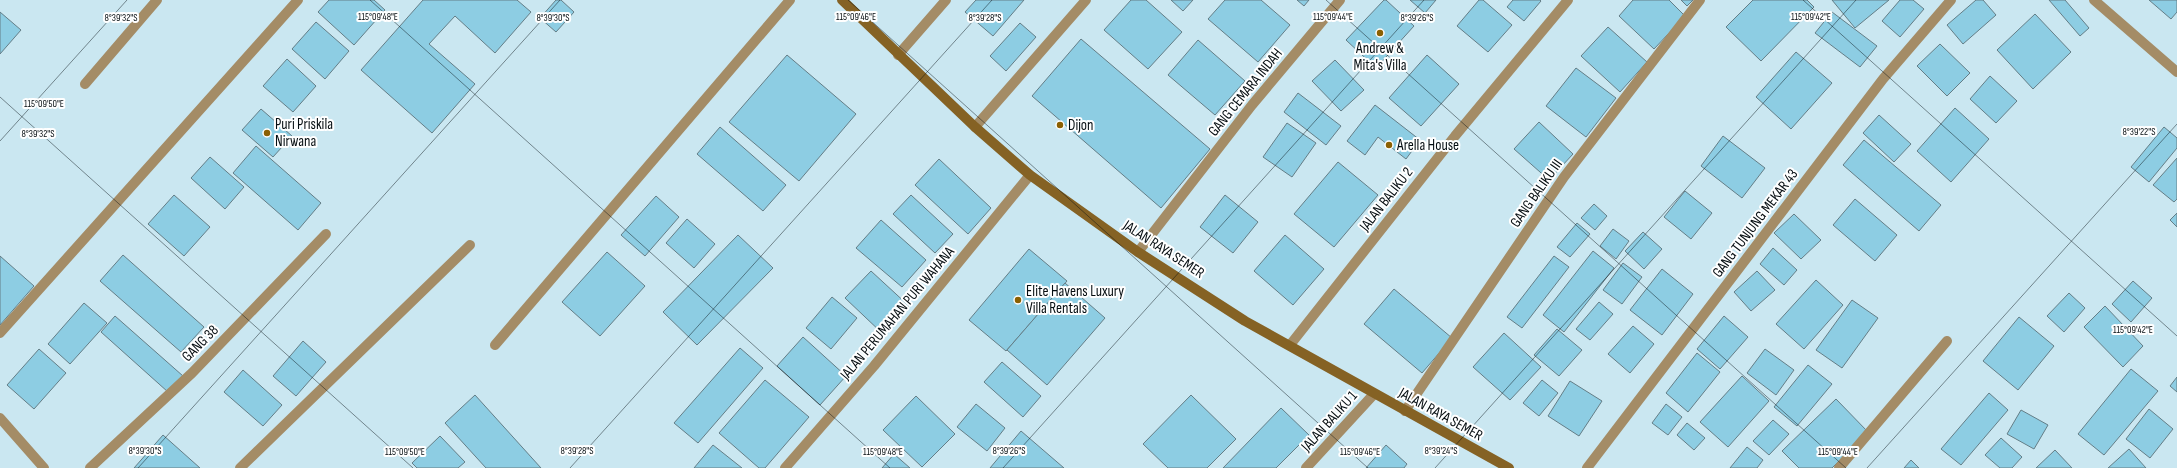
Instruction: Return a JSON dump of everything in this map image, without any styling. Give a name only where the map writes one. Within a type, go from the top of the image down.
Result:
[{"type":"street","points":[[84,84],[157,0]]},
{"type":"street","points":[[0,333],[298,0]]},
{"type":"street","points":[[495,345],[790,0]]},
{"type":"street","name":"JALAN RAYA SEMER","points":[[842,0],[975,127],[1030,175],[1138,252],[1245,320],[1374,394],[1509,468]]},
{"type":"street","points":[[898,54],[946,0]]},
{"type":"street","points":[[975,127],[1086,0]]},
{"type":"street","name":"GANG CEMARA INDAH","points":[[1138,252],[1252,105],[1340,0]]},
{"type":"street","name":"JALAN BALIKU 2","points":[[1290,345],[1455,136],[1568,0]]},
{"type":"street","name":"GANG BALIKU III","points":[[1405,410],[1564,177],[1700,0]]},
{"type":"street","name":"GANG TUNJUNG MEKAR 43","points":[[1588,468],[1883,79],[1951,0]]},
{"type":"street","points":[[2094,0],[2177,72]]},
{"type":"street","name":"JALAN PERUMAHAN PURI WAHANA","points":[[785,468],[874,366],[1030,175]]},
{"type":"street","name":"GANG 38","points":[[90,468],[192,373],[326,234]]},
{"type":"street","points":[[240,468],[470,244]]},
{"type":"street","points":[[1839,468],[1947,341]]},
{"type":"street","name":"JALAN BALIKU 1","points":[[1306,468],[1374,394]]},
{"type":"street","points":[[0,418],[39,467]]},
{"type":"building","points":[[329,0],[374,0],[385,10],[354,45],[318,12]]},
{"type":"building","points":[[423,0],[517,0],[531,12],[495,53],[455,16],[429,44],[475,84],[432,133],[361,70]]},
{"type":"building","points":[[556,0],[561,0],[574,12],[556,32],[540,18]]},
{"type":"building","points":[[976,0],[1024,0],[993,36],[965,12]]},
{"type":"building","points":[[1131,0],[1146,0],[1182,32],[1148,69],[1104,30]]},
{"type":"building","points":[[1171,0],[1193,0],[1183,11]]},
{"type":"building","points":[[1225,0],[1261,0],[1290,25],[1258,62],[1208,19]]},
{"type":"building","points":[[1297,0],[1309,0],[1304,6]]},
{"type":"building","name":"Andrew & Mita's Villa","points":[[1384,0],[1386,0],[1414,26],[1376,68],[1346,40]]},
{"type":"building","points":[[1410,0],[1436,0],[1425,13]]},
{"type":"building","points":[[1479,0],[1483,0],[1512,25],[1488,52],[1457,26]]},
{"type":"building","points":[[1513,0],[1541,1],[1524,21],[1507,7]]},
{"type":"building","points":[[1633,0],[1669,0],[1685,16],[1654,49],[1619,16]]},
{"type":"building","points":[[1681,0],[1693,0],[1687,6]]},
{"type":"building","points":[[1753,0],[1807,0],[1814,7],[1761,61],[1726,27]]},
{"type":"building","points":[[1832,0],[1889,0],[1855,28]]},
{"type":"building","points":[[1900,0],[1913,0],[1924,9],[1900,37],[1882,21]]},
{"type":"building","points":[[1976,0],[1983,0],[1996,15],[1963,44],[1947,25]]},
{"type":"building","points":[[2049,0],[2065,0],[2089,28],[2080,36]]},
{"type":"building","points":[[2149,0],[2177,0],[2177,12],[2171,19]]},
{"type":"building","points":[[0,12],[21,30],[0,54]]},
{"type":"building","points":[[1832,12],[1877,46],[1860,67],[1815,33]]},
{"type":"building","points":[[2035,14],[2071,52],[2033,89],[1997,50]]},
{"type":"building","points":[[316,22],[349,51],[325,79],[292,49]]},
{"type":"building","points":[[1020,23],[1036,37],[1006,71],[990,56]]},
{"type":"building","points":[[1608,27],[1647,62],[1620,92],[1581,56]]},
{"type":"building","points":[[1081,39],[1210,149],[1161,208],[1032,96]]},
{"type":"building","points":[[1198,40],[1245,81],[1215,115],[1168,75]]},
{"type":"building","points":[[1940,44],[1970,73],[1947,96],[1917,66]]},
{"type":"building","points":[[1796,52],[1832,83],[1791,129],[1756,97]]},
{"type":"building","points":[[787,55],[856,114],[799,181],[729,122]]},
{"type":"building","points":[[1427,55],[1459,84],[1421,126],[1389,98]]},
{"type":"building","points":[[287,59],[316,86],[293,112],[263,86]]},
{"type":"building","points":[[1335,60],[1364,90],[1341,111],[1312,81]]},
{"type":"building","points":[[1576,68],[1616,98],[1586,137],[1546,106]]},
{"type":"building","points":[[1990,76],[2017,101],[1996,123],[1970,99]]},
{"type":"building","points":[[1298,93],[1341,126],[1326,145],[1284,112]]},
{"type":"building","points":[[1375,105],[1420,140],[1406,159],[1378,137],[1365,155],[1347,141]]},
{"type":"building","points":[[1955,108],[1989,139],[1951,182],[1917,151]]},
{"type":"building","name":"Puri Priskila Nirwana","points":[[261,109],[292,136],[273,157],[242,130]]},
{"type":"building","points":[[1879,115],[1911,144],[1894,162],[1863,133]]},
{"type":"building","points":[[1539,122],[1573,154],[1549,180],[1514,149]]},
{"type":"building","points":[[1287,123],[1316,143],[1292,177],[1263,157]]},
{"type":"building","points":[[720,127],[786,185],[763,211],[697,154]]},
{"type":"building","points":[[2164,127],[2177,138],[2177,148],[2149,182],[2131,167]]},
{"type":"building","points":[[1723,136],[1765,168],[1742,198],[1701,166]]},
{"type":"building","points":[[1864,140],[1941,205],[1919,231],[1843,165]]},
{"type":"building","points":[[256,146],[321,203],[298,230],[233,173]]},
{"type":"building","points":[[210,157],[244,187],[225,209],[191,178]]},
{"type":"building","points":[[2177,158],[2177,199],[2174,202],[2153,185]]},
{"type":"building","points":[[939,159],[991,208],[968,234],[915,185]]},
{"type":"building","points":[[1338,162],[1378,195],[1334,247],[1294,214]]},
{"type":"building","points":[[1685,191],[1712,213],[1691,239],[1664,217]]},
{"type":"building","points":[[174,195],[210,227],[184,256],[148,224]]},
{"type":"building","points":[[911,195],[953,234],[935,253],[893,214]]},
{"type":"building","points":[[1225,195],[1258,222],[1233,253],[1200,227]]},
{"type":"building","points":[[656,196],[679,217],[645,256],[621,235]]},
{"type":"building","points":[[1855,199],[1897,235],[1875,261],[1833,225]]},
{"type":"building","points":[[1594,204],[1607,216],[1595,230],[1581,218]]},
{"type":"building","points":[[2177,213],[2177,227],[2170,220]]},
{"type":"building","points":[[1794,214],[1821,240],[1801,259],[1774,233]]},
{"type":"building","points":[[687,219],[715,244],[694,268],[666,243]]},
{"type":"building","points":[[881,220],[926,260],[902,287],[856,248]]},
{"type":"building","points":[[1577,223],[1590,234],[1570,257],[1557,247]]},
{"type":"building","points":[[1613,229],[1629,241],[1616,259],[1600,246]]},
{"type":"building","points":[[1643,232],[1662,249],[1644,269],[1625,251]]},
{"type":"building","points":[[738,235],[773,268],[697,345],[663,312]]},
{"type":"building","points":[[1285,235],[1324,269],[1293,305],[1254,271]]},
{"type":"building","points":[[1773,248],[1797,270],[1784,285],[1760,264]]},
{"type":"building","name":"Elite Havens Luxury Villa Rentals","points":[[1029,249],[1067,281],[1006,351],[969,320]]},
{"type":"building","points":[[1593,251],[1614,268],[1564,332],[1543,315]]},
{"type":"building","points":[[607,252],[645,286],[600,336],[562,302]]},
{"type":"building","points":[[123,255],[204,327],[181,352],[100,281]]},
{"type":"building","points":[[0,256],[34,286],[0,325]]},
{"type":"building","points":[[1554,256],[1569,267],[1522,328],[1507,317]]},
{"type":"building","points":[[1623,263],[1642,277],[1622,304],[1603,290]]},
{"type":"building","points":[[1662,269],[1693,294],[1662,335],[1630,310]]},
{"type":"building","points":[[871,271],[909,306],[883,334],[845,298]]},
{"type":"building","points":[[1757,271],[1775,290],[1751,311],[1734,292]]},
{"type":"building","points":[[1816,280],[1843,305],[1804,349],[1776,324]]},
{"type":"building","points":[[2133,281],[2152,298],[2131,322],[2112,304]]},
{"type":"building","points":[[1065,283],[1105,318],[1047,385],[1007,350]]},
{"type":"building","points":[[1394,289],[1452,338],[1422,373],[1364,324]]},
{"type":"building","points":[[2069,293],[2085,308],[2064,332],[2047,316]]},
{"type":"building","points":[[832,297],[857,318],[831,349],[806,328]]},
{"type":"building","points":[[1852,300],[1878,318],[1842,368],[1816,350]]},
{"type":"building","points":[[1599,302],[1613,314],[1590,340],[1576,329]]},
{"type":"building","points":[[84,303],[107,323],[70,364],[48,344]]},
{"type":"building","points":[[2105,306],[2143,346],[2123,367],[2084,327]]},
{"type":"building","points":[[115,316],[183,376],[168,392],[101,332]]},
{"type":"building","points":[[1724,316],[1748,337],[1720,369],[1697,349]]},
{"type":"building","points":[[2019,317],[2054,346],[2018,390],[1983,361]]},
{"type":"building","points":[[1633,326],[1654,344],[1630,373],[1608,354]]},
{"type":"building","points":[[1557,329],[1582,350],[1559,376],[1534,355]]},
{"type":"building","points":[[1504,333],[1541,367],[1510,400],[1473,367]]},
{"type":"building","points":[[803,337],[846,376],[820,405],[777,366]]},
{"type":"building","points":[[303,341],[326,362],[296,396],[273,376]]},
{"type":"building","points":[[740,348],[763,368],[698,443],[674,423]]},
{"type":"building","points":[[39,349],[66,373],[34,409],[7,385]]},
{"type":"building","points":[[1765,349],[1794,370],[1776,395],[1747,373]]},
{"type":"building","points":[[1697,353],[1720,372],[1688,412],[1666,393]]},
{"type":"building","points":[[1002,362],[1041,396],[1023,417],[984,382]]},
{"type":"building","points":[[1808,365],[1832,384],[1797,426],[1774,407]]},
{"type":"building","points":[[2131,369],[2158,391],[2104,455],[2078,434]]},
{"type":"building","points":[[243,370],[282,405],[263,426],[224,392]]},
{"type":"building","points":[[1742,376],[1769,401],[1728,447],[1700,422]]},
{"type":"building","points":[[2177,377],[2177,392],[2170,386]]},
{"type":"building","points":[[765,380],[809,417],[765,468],[759,468],[719,433]]},
{"type":"building","points":[[1542,380],[1558,393],[1539,416],[1523,403]]},
{"type":"building","points":[[1570,381],[1602,401],[1579,436],[1548,416]]},
{"type":"building","points":[[1989,393],[2008,410],[1961,465],[1941,449]]},
{"type":"building","points":[[475,395],[541,468],[486,468],[445,423]]},
{"type":"building","points":[[1191,395],[1236,439],[1207,468],[1168,468],[1143,444]]},
{"type":"building","points":[[916,396],[955,434],[922,467],[883,430]]},
{"type":"building","points":[[1836,399],[1868,432],[1832,468],[1799,468],[1782,451]]},
{"type":"building","points":[[976,404],[1005,428],[987,451],[957,427]]},
{"type":"building","points":[[1666,404],[1682,417],[1668,435],[1652,423]]},
{"type":"building","points":[[1281,408],[1309,435],[1276,468],[1223,468]]},
{"type":"building","points":[[2149,409],[2173,429],[2150,458],[2126,439]]},
{"type":"building","points":[[2021,410],[2048,425],[2034,449],[2007,434]]},
{"type":"building","points":[[1773,420],[1789,434],[1769,455],[1753,441]]},
{"type":"building","points":[[1687,423],[1705,438],[1694,450],[1677,435]]},
{"type":"building","points":[[1021,431],[1064,468],[990,468]]},
{"type":"building","points":[[163,435],[200,468],[134,468]]},
{"type":"building","points":[[440,436],[465,462],[458,468],[417,468],[412,463]]},
{"type":"building","points":[[2001,438],[2022,457],[2012,468],[2000,468],[1985,455]]},
{"type":"building","points":[[713,445],[742,468],[694,468]]},
{"type":"building","points":[[1386,445],[1407,464],[1404,468],[1366,468]]},
{"type":"building","points":[[1747,447],[1763,460],[1757,468],[1730,468]]},
{"type":"building","points":[[2129,449],[2146,468],[2108,468]]},
{"type":"building","points":[[2055,450],[2072,468],[2036,468]]},
{"type":"building","points":[[894,454],[910,468],[882,468]]},
{"type":"building","points":[[1911,460],[1919,468],[1904,468]]},
{"type":"place","name":"Andrew & Mita's Villa","points":[[1380,33]]},
{"type":"place","name":"Dijon","points":[[1060,125]]},
{"type":"place","name":"Puri Priskila Nirwana","points":[[267,133]]},
{"type":"place","name":"Arella House","points":[[1389,145]]},
{"type":"place","name":"Elite Havens Luxury Villa Rentals","points":[[1018,300]]}]
